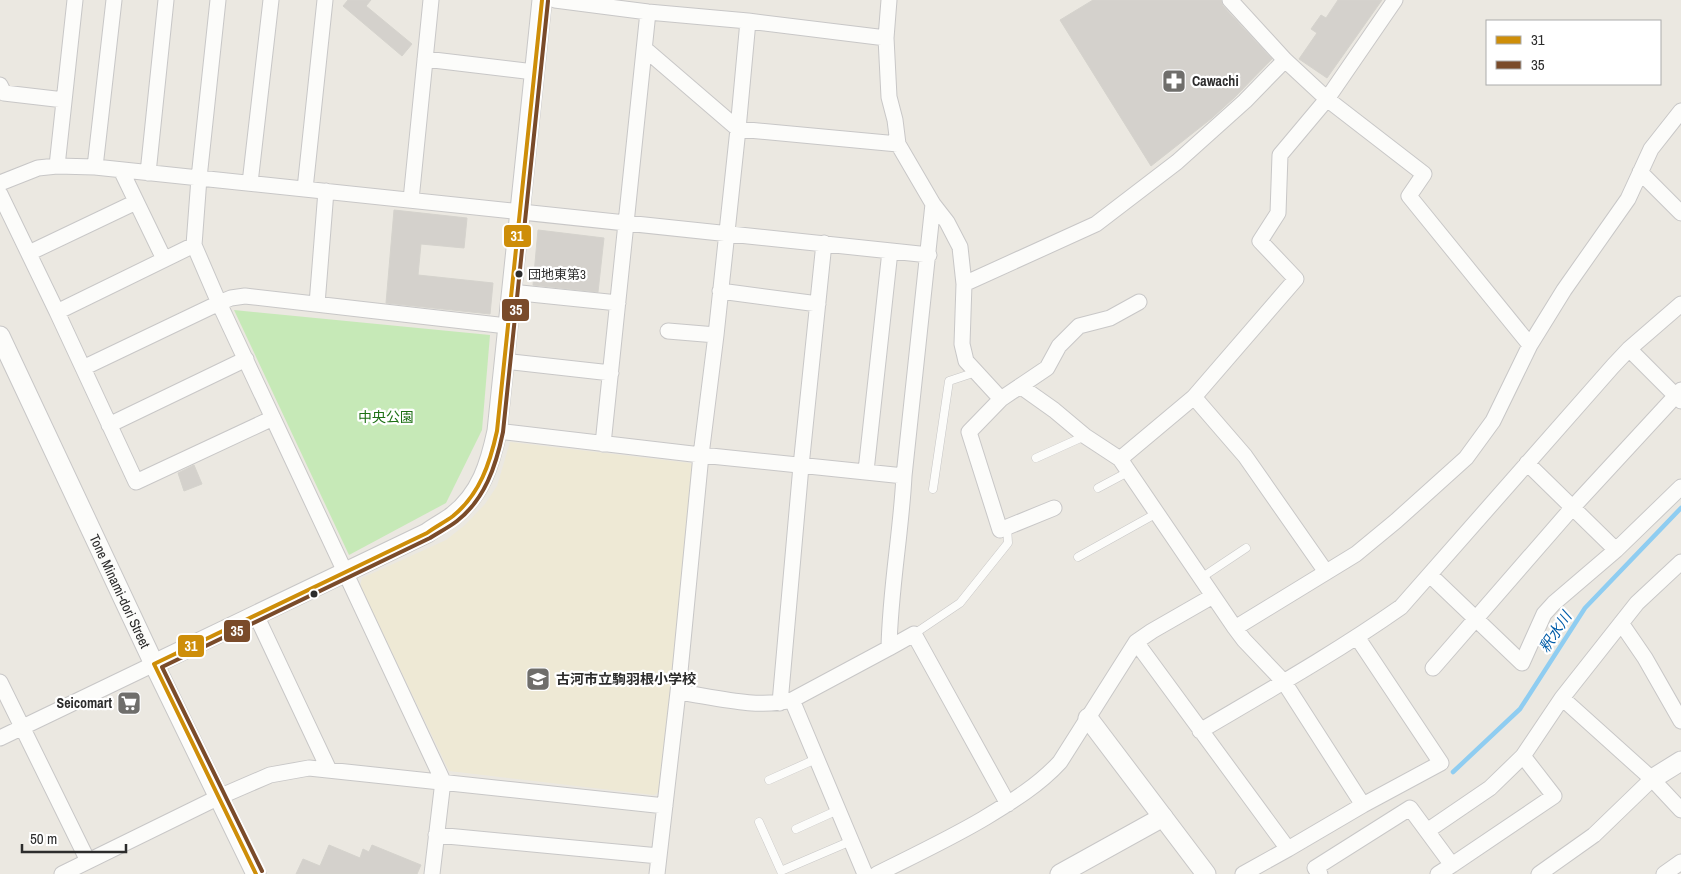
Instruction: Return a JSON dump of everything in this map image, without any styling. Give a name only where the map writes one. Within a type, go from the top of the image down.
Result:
[{"type":"street","points":[[57,166],[75,0]]},
{"type":"street","points":[[96,168],[114,0]]},
{"type":"street","points":[[148,173],[166,0]]},
{"type":"street","points":[[218,0],[199,178],[194,245],[219,303],[443,781],[432,874]]},
{"type":"street","points":[[250,183],[271,0]]},
{"type":"street","points":[[305,189],[325,0]]},
{"type":"street","points":[[411,200],[431,0]]},
{"type":"street","points":[[0,738],[427,533],[453,516],[470,498],[481,482],[491,461],[497,431],[542,0]]},
{"type":"street","points":[[555,0],[886,38]]},
{"type":"street","points":[[889,0],[886,38],[889,97],[895,120],[898,144],[933,204],[947,222],[960,247],[964,284],[962,344],[966,361],[1001,399]]},
{"type":"street","points":[[1230,0],[1285,60],[1327,99],[1424,174],[1409,196],[1530,345]]},
{"type":"street","points":[[1124,466],[1194,396],[1296,279],[1260,241],[1278,213],[1280,155],[1327,99],[1395,0]]},
{"type":"street","points":[[603,444],[648,12]]},
{"type":"street","points":[[657,874],[678,692],[701,455],[716,335],[748,21]]},
{"type":"street","points":[[644,49],[738,129],[898,144]]},
{"type":"street","points":[[426,59],[534,72]]},
{"type":"street","points":[[964,284],[1096,224],[1178,162],[1246,101],[1285,60]]},
{"type":"street","points":[[0,85],[4,93],[64,100]]},
{"type":"street","points":[[1235,628],[1356,554],[1466,458],[1493,421],[1530,345],[1580,266],[1628,199],[1651,149],[1681,111]]},
{"type":"street","points":[[0,183],[38,168],[57,166],[96,168],[929,255]]},
{"type":"street","points":[[121,170],[164,259]]},
{"type":"street","points":[[1640,172],[1681,213]]},
{"type":"street","points":[[317,304],[326,191]]},
{"type":"street","points":[[0,194],[84,368],[136,482],[273,418]]},
{"type":"street","points":[[29,253],[136,202]]},
{"type":"street","points":[[889,648],[890,614],[902,518],[904,476],[933,204]]},
{"type":"street","points":[[824,243],[801,466],[786,701],[816,759],[865,874]]},
{"type":"street","points":[[57,312],[194,245]]},
{"type":"street","points":[[866,471],[890,251]]},
{"type":"street","points":[[720,291],[818,304]]},
{"type":"street","points":[[511,292],[618,303]]},
{"type":"street","points":[[84,368],[219,303],[231,298],[245,296],[507,326]]},
{"type":"street","points":[[1054,508],[1000,530],[969,432],[1001,399],[1047,368],[1059,346],[1079,326],[1110,318],[1139,302]]},
{"type":"street","points":[[1200,731],[1284,682],[1401,607],[1629,349],[1681,304]]},
{"type":"street","points":[[668,331],[716,335]]},
{"type":"street","name":"Tone Minami-dori Street","points":[[0,336],[154,664],[256,874]]},
{"type":"street","points":[[1433,668],[1573,507],[1679,395],[1629,349]]},
{"type":"street","points":[[109,425],[246,359]]},
{"type":"street","points":[[504,361],[611,374]]},
{"type":"street","points":[[1020,386],[1054,410],[1124,466],[1235,628],[1284,682],[1364,805]]},
{"type":"street","points":[[1194,396],[1245,456],[1326,572]]},
{"type":"street","points":[[497,431],[904,476]]},
{"type":"street","points":[[1527,463],[1616,550]]},
{"type":"street","points":[[1430,575],[1522,663],[1544,614],[1554,603],[1616,550],[1681,487]]},
{"type":"street","points":[[1427,831],[1490,788],[1523,756],[1562,698],[1637,603],[1681,562]]},
{"type":"street","points":[[877,874],[898,870],[931,848],[1008,804],[1047,776],[1060,762],[1136,642],[1214,596]]},
{"type":"street","points":[[256,615],[329,770]]},
{"type":"street","points":[[1621,623],[1645,658],[1681,720]]},
{"type":"street","points":[[678,692],[761,704],[786,701],[914,634],[1008,804]]},
{"type":"street","points":[[1243,874],[1440,763],[1356,637]]},
{"type":"street","points":[[1136,642],[1288,849]]},
{"type":"street","points":[[0,682],[88,861]]},
{"type":"street","points":[[1562,698],[1652,779],[1681,810]]},
{"type":"street","points":[[1088,718],[1206,874]]},
{"type":"street","points":[[1438,874],[1554,796],[1523,756]]},
{"type":"street","points":[[1539,874],[1594,835],[1652,779],[1681,762]]},
{"type":"street","points":[[64,874],[219,797],[270,775],[309,768],[665,806]]},
{"type":"street","points":[[1320,874],[1315,868],[1410,808],[1452,865]]},
{"type":"street","points":[[1060,874],[1163,817]]},
{"type":"street","points":[[436,835],[659,856]]},
{"type":"street","points":[[1664,874],[1681,862]]},
{"type":"lane","points":[[934,489],[949,381],[976,372]]},
{"type":"lane","points":[[1036,458],[1085,436]]},
{"type":"lane","points":[[1098,488],[1124,466]]},
{"type":"lane","points":[[1078,557],[1157,513]]},
{"type":"lane","points":[[914,634],[960,603],[1008,543],[1007,527]]},
{"type":"lane","points":[[1201,578],[1246,548]]},
{"type":"lane","points":[[769,780],[816,759]]},
{"type":"lane","points":[[796,829],[838,810]]},
{"type":"lane","points":[[759,822],[780,871],[851,841]]},
{"type":"shaded area","name":"古河市立駒羽根小学校","points":[[510,442],[690,463],[694,467],[659,792],[654,795],[449,771],[360,586],[362,578],[446,540],[465,525],[485,504],[497,486]]},
{"type":"green space","name":"中央公園","points":[[234,310],[490,335],[482,430],[446,503],[349,555]]},
{"type":"building","points":[[348,0],[371,0],[366,6],[412,44],[402,56],[343,6]]},
{"type":"building","name":"Cawachi","points":[[1093,0],[1221,0],[1223,6],[1272,59],[1212,118],[1151,166],[1060,20]]},
{"type":"building","points":[[1338,0],[1382,0],[1327,78],[1299,59],[1317,33],[1311,29],[1321,15],[1326,18]]},
{"type":"building","points":[[394,210],[467,218],[464,248],[421,244],[418,275],[493,283],[490,314],[386,303]]},
{"type":"building","points":[[538,230],[604,238],[598,292],[533,285]]},
{"type":"building","points":[[194,465],[202,484],[184,491],[178,473]]},
{"type":"building","points":[[329,845],[360,858],[363,849],[369,852],[372,845],[421,865],[417,874],[296,874],[303,859],[320,866]]},
{"type":"waterway","name":"釈水川","points":[[1453,772],[1520,709],[1585,608],[1681,508]]},
{"type":"transit line","name":"31","points":[[256,874],[154,664],[427,533],[453,516],[477,488],[491,455],[497,431],[542,0]]},
{"type":"transit line","name":"35","points":[[262,871],[162,667],[430,538],[457,521],[475,503],[482,492],[493,469],[503,432],[548,1]]},
{"type":"place","name":"Cawachi","points":[[1174,81]]},
{"type":"place","name":"団地東第3","points":[[519,274]]},
{"type":"place","name":"古河市立駒羽根小学校","points":[[538,679]]},
{"type":"place","name":"Seicomart","points":[[129,703]]}]
